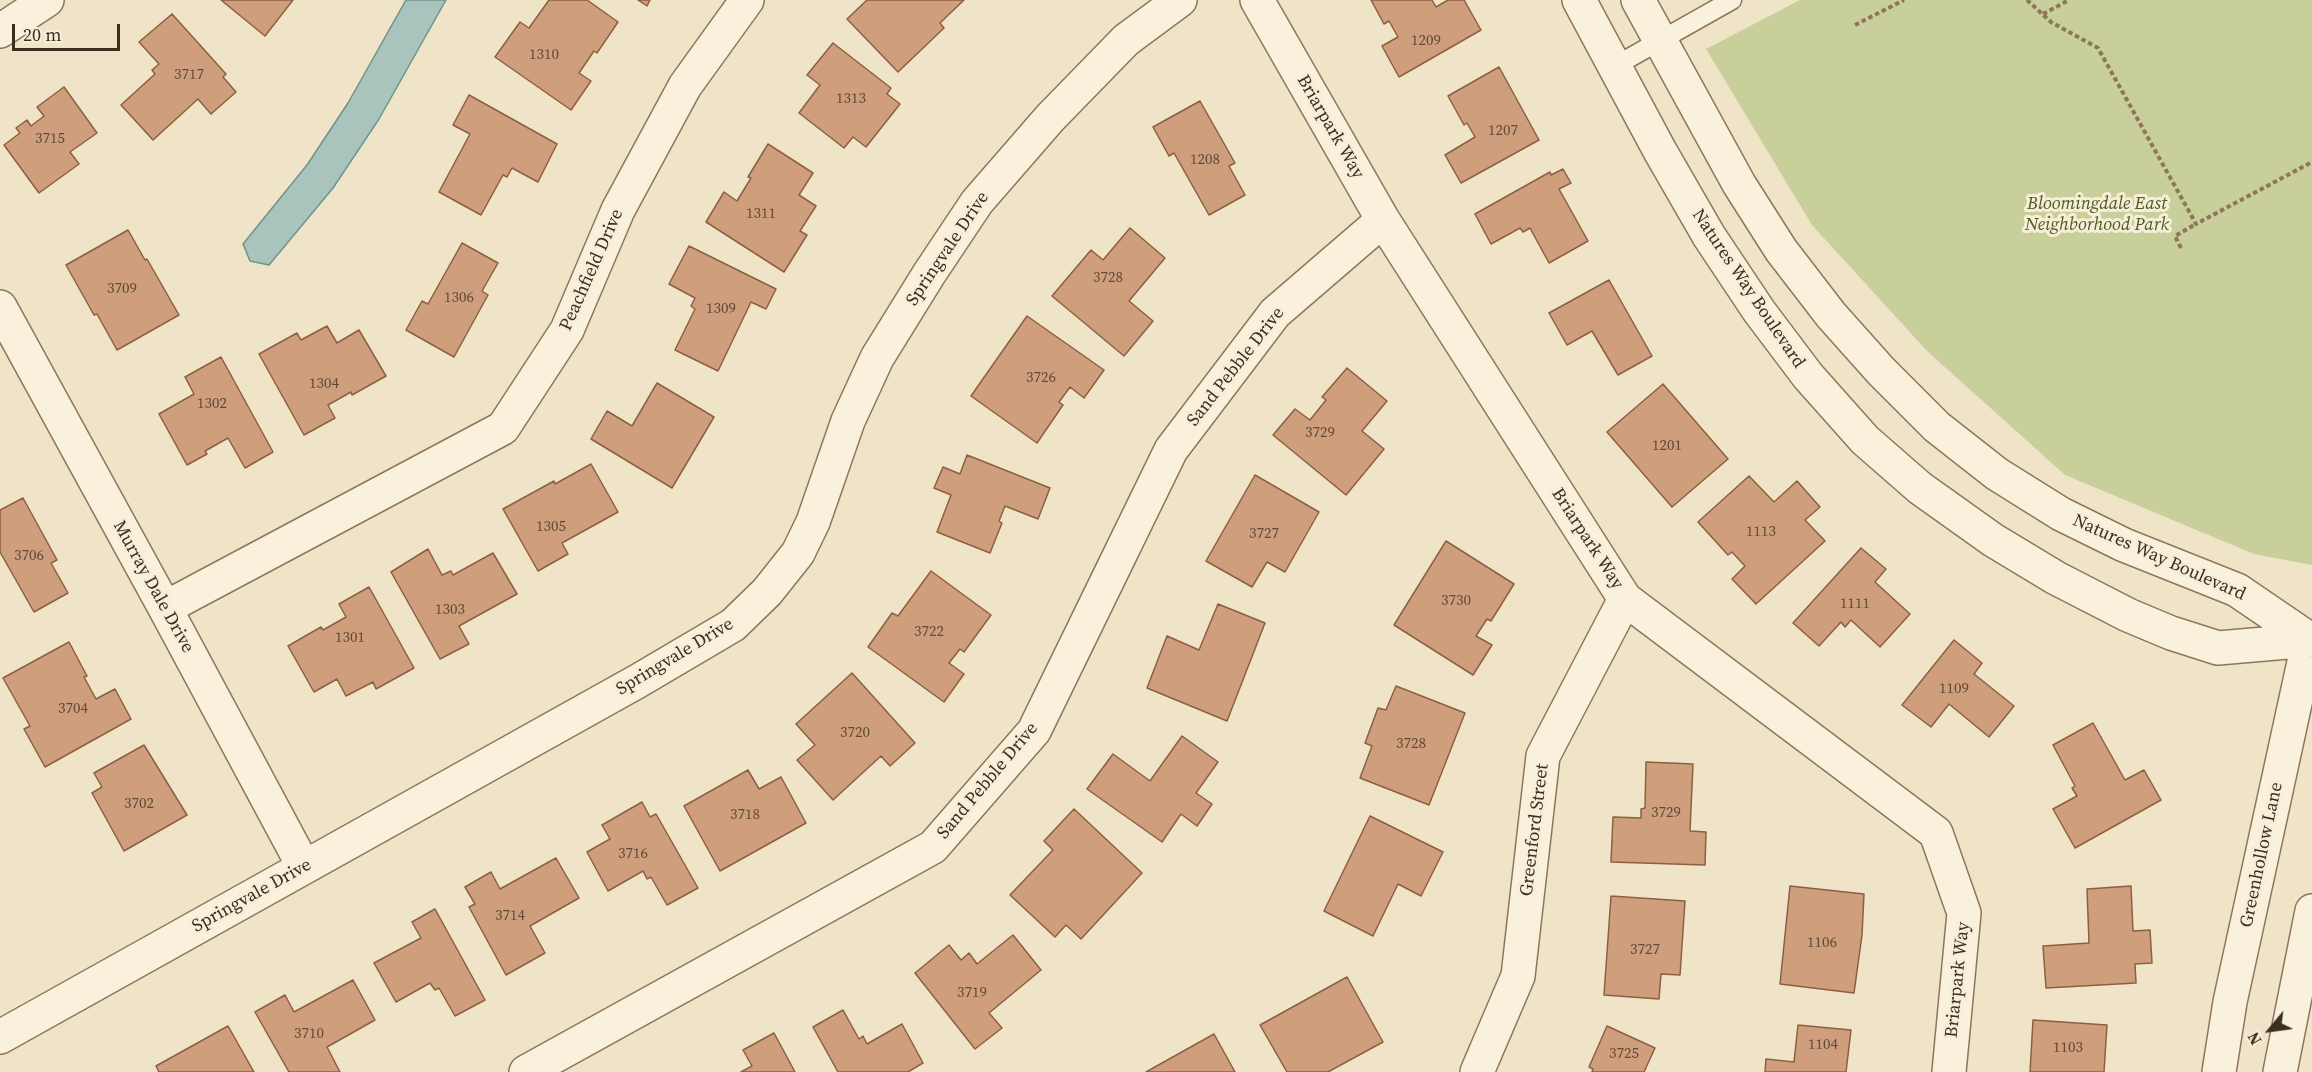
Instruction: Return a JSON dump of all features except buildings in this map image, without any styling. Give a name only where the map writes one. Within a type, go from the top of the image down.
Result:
[{"type":"street","points":[[0,31],[47,0]]},
{"type":"street","name":"Peachfield Drive","points":[[165,608],[503,428],[567,330],[618,210],[686,86],[747,0]]},
{"type":"street","name":"Springvale Drive","points":[[0,1037],[733,625],[767,592],[798,553],[813,522],[848,421],[876,358],[928,274],[977,202],[1050,118],[1126,40],[1180,0]]},
{"type":"street","name":"Briarpark Way","points":[[1257,0],[1383,220],[1625,599],[1936,833],[1964,913],[1949,1072]]},
{"type":"street","name":"Natures Way Boulevard","points":[[1579,0],[1660,151],[1709,236],[1759,311],[1808,376],[1865,440],[1920,488],[1993,540],[2056,578],[2128,615],[2171,633],[2218,648],[2310,639]]},
{"type":"street","name":"Natures Way Boulevard","points":[[1638,0],[1739,184],[1781,250],[1831,315],[1881,371],[1937,427],[1997,474],[2061,514],[2124,545],[2237,590],[2310,639]]},
{"type":"street","name":"Sand Pebble Drive","points":[[526,1072],[933,847],[1034,731],[1171,450],[1275,313],[1383,220]]},
{"type":"street","name":"Murray Dale Drive","points":[[0,308],[304,867]]},
{"type":"street","name":"Greenford Street","points":[[1477,1072],[1518,976],[1543,756],[1625,599]]},
{"type":"street","name":"Greenhollow Lane","points":[[2219,1072],[2229,1002],[2310,639]]},
{"type":"street","points":[[2280,1072],[2312,911]]},
{"type":"lane","points":[[1615,66],[1732,0]]},
{"type":"path","points":[[1855,25],[1904,0]]},
{"type":"path","points":[[2027,0],[2051,22],[2098,48],[2196,224]]},
{"type":"path","points":[[2043,14],[2069,0]]},
{"type":"path","points":[[2181,248],[2175,236],[2312,162]]},
{"type":"green space","name":"Bloomingdale East Neighborhood Park","points":[[1800,0],[2312,0],[2312,565],[2254,554],[2065,475],[1927,351],[1812,225],[1706,49]]},
{"type":"water","points":[[406,0],[446,0],[379,119],[333,188],[269,265],[250,261],[243,244],[307,165],[348,103]]}]
